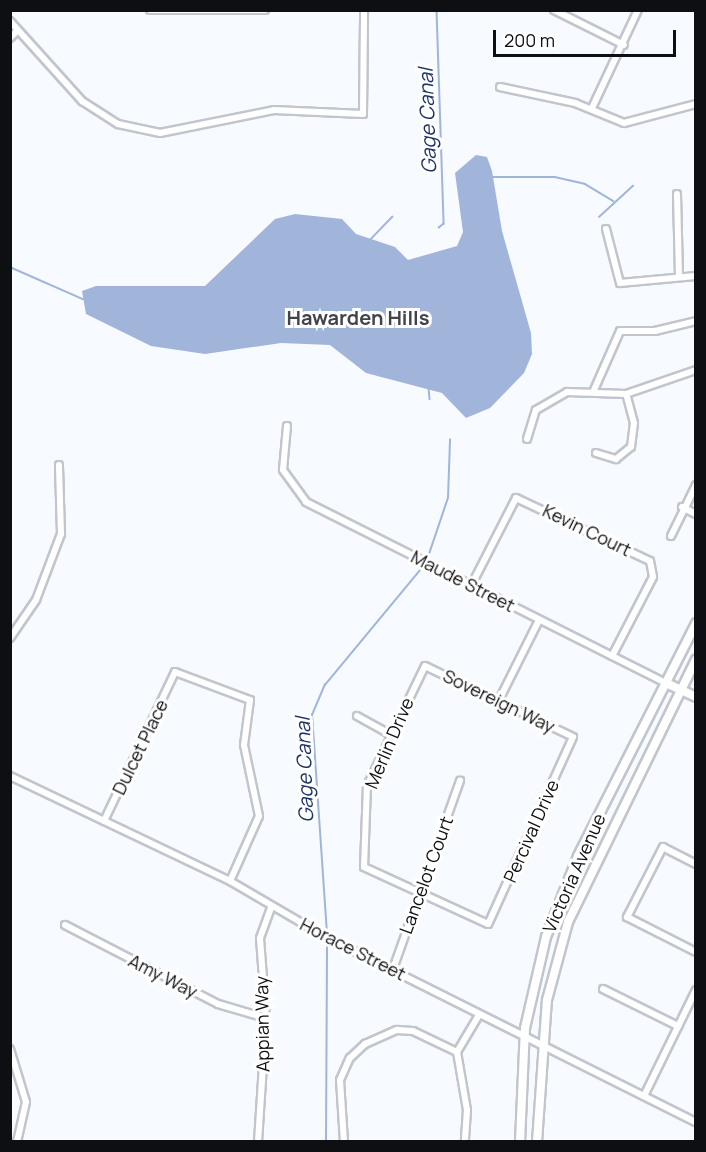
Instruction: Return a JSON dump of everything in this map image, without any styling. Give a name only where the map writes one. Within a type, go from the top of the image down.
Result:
[{"type":"main road","name":"Victoria Avenue","points":[[520,1142],[525,1036],[560,897],[696,623]]},
{"type":"main road","name":"Victoria Avenue","points":[[537,1142],[541,1045],[568,922],[696,660]]},
{"type":"street","points":[[150,10],[266,10]]},
{"type":"street","points":[[10,21],[82,101],[131,129],[177,132],[274,110],[363,114],[364,10]]},
{"type":"street","points":[[554,10],[624,45]]},
{"type":"street","points":[[592,108],[624,45],[638,10]]},
{"type":"street","points":[[10,38],[17,31]]},
{"type":"street","points":[[500,87],[592,108],[624,123],[696,104]]},
{"type":"street","points":[[677,194],[679,277]]},
{"type":"street","points":[[606,229],[620,283],[696,276]]},
{"type":"street","points":[[594,390],[620,331],[655,331],[696,321]]},
{"type":"street","points":[[527,439],[536,410],[567,392],[594,390],[626,394],[696,370]]},
{"type":"street","points":[[596,453],[616,459],[631,447],[634,423],[626,394]]},
{"type":"street","name":"Maude Street","points":[[287,426],[283,470],[296,495],[471,586],[696,697]]},
{"type":"street","points":[[10,638],[36,600],[61,534],[59,465]]},
{"type":"street","points":[[671,536],[682,507],[696,485]]},
{"type":"street","name":"Kevin Court","points":[[471,586],[516,498],[650,561],[654,569],[612,656]]},
{"type":"street","points":[[682,507],[696,514]]},
{"type":"street","points":[[499,700],[539,620]]},
{"type":"street","name":"Sovereign Way","points":[[425,666],[573,737]]},
{"type":"street","name":"Merlin Drive","points":[[425,666],[389,734],[367,786],[364,867],[488,924]]},
{"type":"street","name":"Dulcet Place","points":[[104,821],[175,672],[250,700],[244,745],[248,786],[259,816],[230,881]]},
{"type":"street","points":[[357,716],[389,734]]},
{"type":"street","name":"Percival Drive","points":[[488,924],[573,737]]},
{"type":"street","name":"Horace Street","points":[[10,776],[230,881],[271,908],[327,937],[696,1122]]},
{"type":"street","name":"Lancelot Court","points":[[393,969],[418,893],[460,781]]},
{"type":"street","points":[[696,864],[663,847],[627,917],[696,952]]},
{"type":"street","name":"Appian Way","points":[[258,1142],[266,1018],[260,938],[271,908]]},
{"type":"street","name":"Amy Way","points":[[64,925],[218,1004],[266,1018]]},
{"type":"street","points":[[603,988],[678,1026]]},
{"type":"street","points":[[644,1096],[696,990]]},
{"type":"street","points":[[465,1142],[467,1110],[458,1053],[479,1015]]},
{"type":"street","points":[[344,1142],[340,1080],[350,1058],[365,1044],[397,1030],[413,1031],[458,1053]]},
{"type":"street","points":[[10,1049],[26,1102],[17,1142]]},
{"type":"water","points":[[476,155],[487,157],[492,171],[502,231],[531,333],[532,354],[524,373],[490,408],[466,418],[442,393],[366,373],[330,345],[281,343],[205,354],[151,346],[86,314],[82,291],[96,286],[205,286],[275,219],[295,214],[342,219],[356,234],[395,247],[408,260],[457,246],[463,232],[455,173]]},
{"type":"waterway","name":"Gage Canal","points":[[437,10],[444,224],[439,228]]},
{"type":"waterway","points":[[493,177],[555,177],[585,184],[613,201]]},
{"type":"waterway","points":[[599,217],[633,186]]},
{"type":"waterway","points":[[370,240],[392,217]]},
{"type":"waterway","points":[[10,267],[83,299]]},
{"type":"waterway","points":[[429,388],[430,399]]},
{"type":"waterway","name":"Gage Canal","points":[[427,560],[448,498],[450,440]]},
{"type":"waterway","name":"Gage Canal","points":[[327,934],[312,715],[325,685],[425,564]]},
{"type":"waterway","name":"Gage Canal","points":[[326,1142],[327,942]]},
{"type":"district","name":"Hawarden Hills","points":[[358,317]]}]
